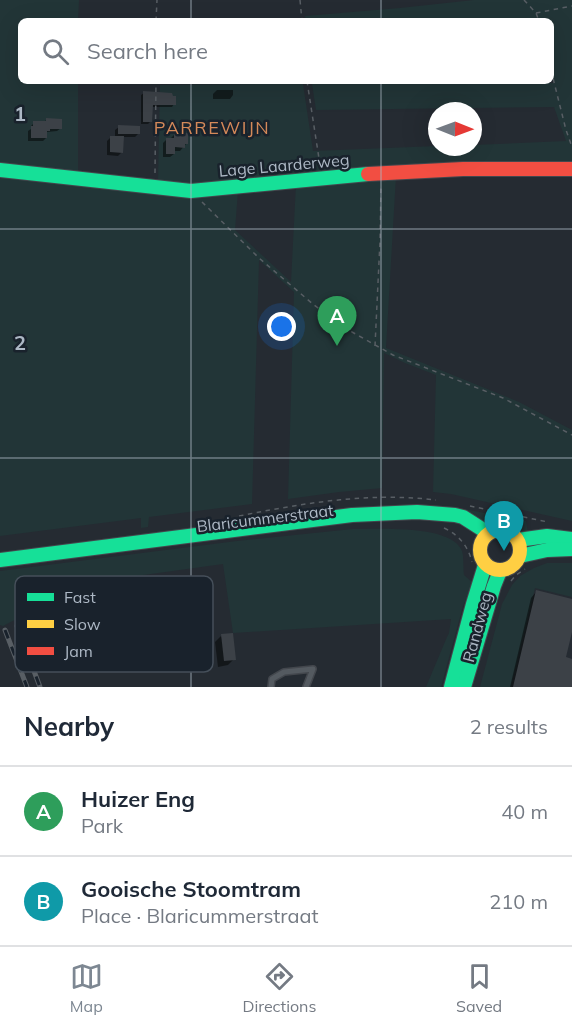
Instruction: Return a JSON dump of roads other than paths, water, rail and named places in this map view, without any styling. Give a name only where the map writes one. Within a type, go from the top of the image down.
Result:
[{"type":"main road","name":"Lage Laarderweg","points":[[0,170],[191,191],[381,173],[463,169],[572,169]]},
{"type":"main road","name":"Blaricummerstraat","points":[[0,560],[352,515],[417,512],[439,520],[454,520],[480,546]]},
{"type":"main road","name":"Blaricummerstraat","points":[[439,520],[455,514],[488,533]]},
{"type":"main road","points":[[523,562],[518,540],[508,532],[501,530],[488,533],[483,539],[480,553],[484,565],[500,571],[513,567],[523,562],[547,550],[572,549]]},
{"type":"main road","points":[[518,540],[547,536],[572,539]]},
{"type":"main road","name":"Randweg","points":[[452,687],[484,565]]},
{"type":"main road","name":"Randweg","points":[[464,687],[500,571]]},
{"type":"lane","points":[[271,687],[272,679],[284,672],[313,669],[306,687]]},
{"type":"railway","points":[[5,630],[15,656]]},
{"type":"railway","points":[[21,672],[27,687]]},
{"type":"railway","points":[[34,672],[40,687]]},
{"type":"place","name":"Huizer Eng","points":[[337,346]]},
{"type":"place","name":"Gooische Stoomtram","points":[[504,551]]},
{"type":"district","name":"PARREWIJN","points":[[212,127]]}]
